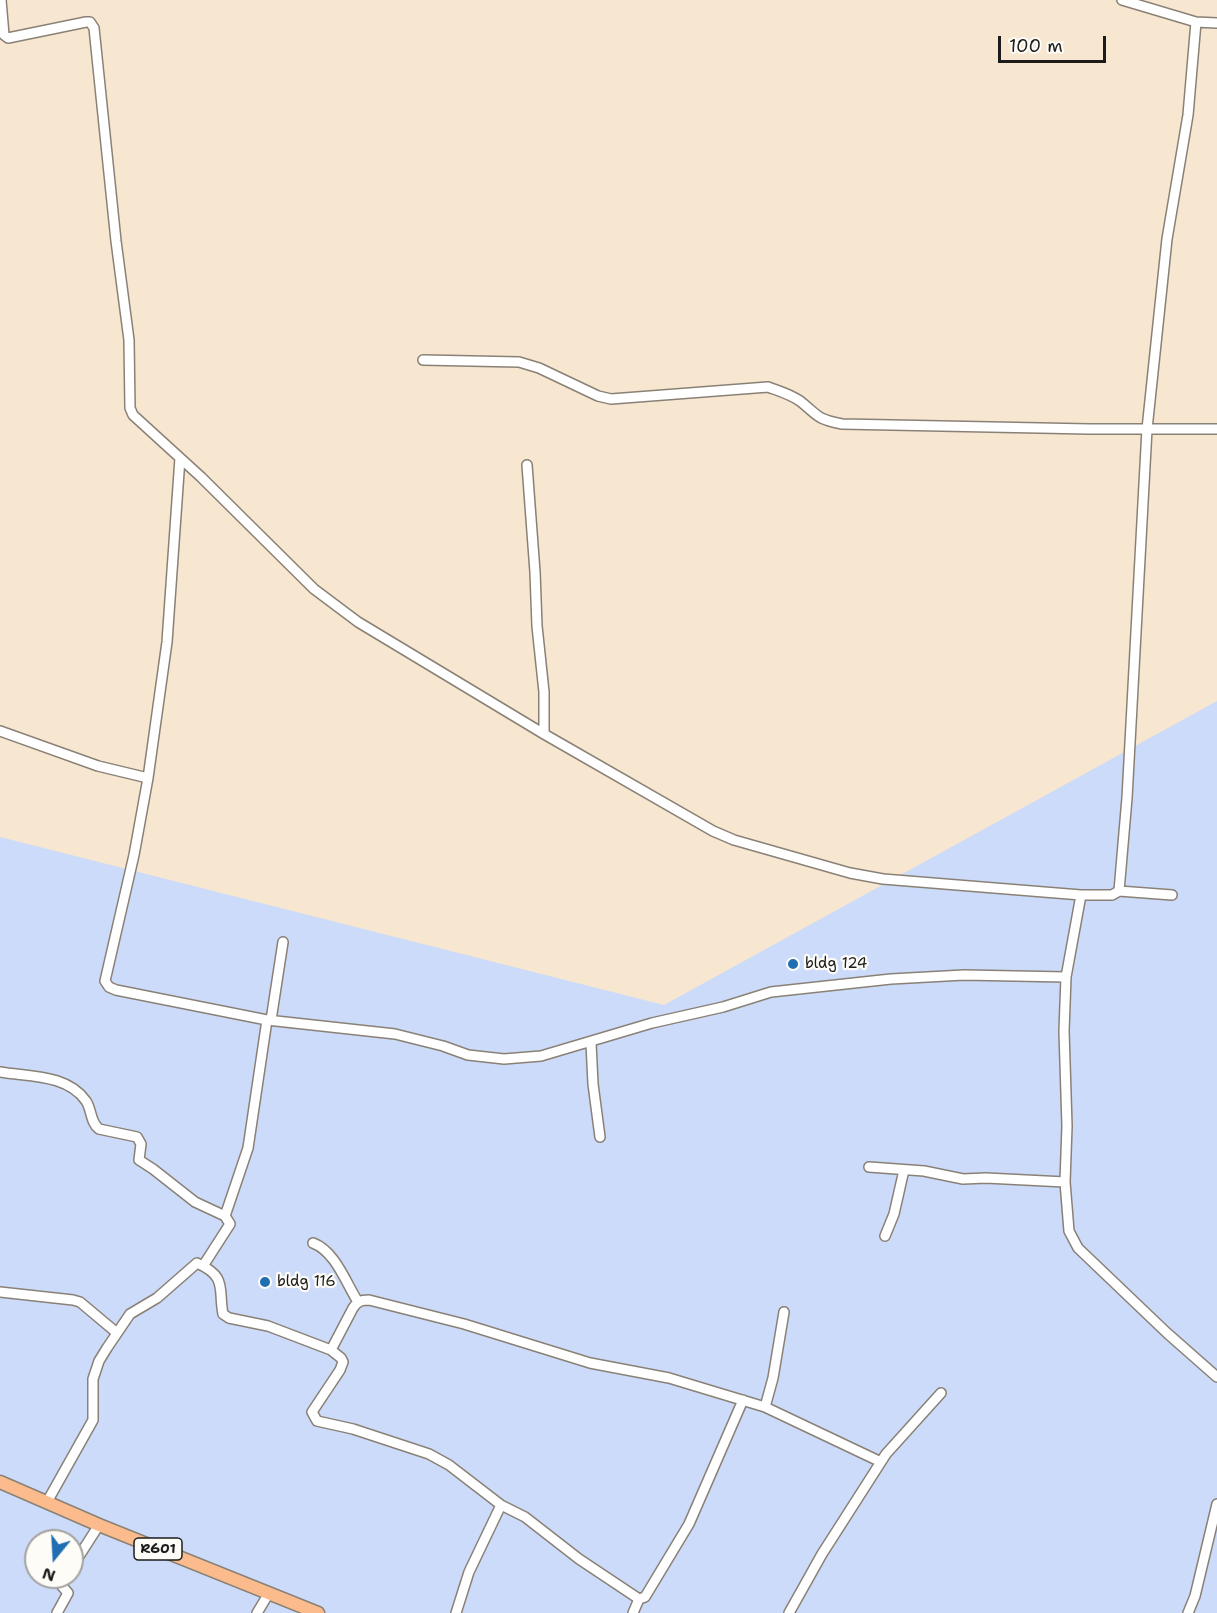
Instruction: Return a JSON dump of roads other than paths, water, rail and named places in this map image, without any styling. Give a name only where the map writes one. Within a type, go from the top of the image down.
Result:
[{"type":"main road","name":"R601","points":[[0,1482],[99,1525],[318,1613]]},
{"type":"street","points":[[1,0],[2,30],[3,35],[8,38],[82,22],[90,22],[94,28],[116,242],[127,322],[131,412],[288,565],[332,603],[358,622],[544,734],[713,831],[734,840],[850,873],[883,879],[1081,895],[1112,896],[1119,891],[1172,895]]},
{"type":"street","points":[[1122,0],[1196,22],[1217,23]]},
{"type":"street","points":[[1119,891],[1127,798],[1147,429],[1167,239],[1188,115],[1196,22]]},
{"type":"street","points":[[423,360],[519,362],[538,368],[598,396],[611,399],[768,387],[800,401],[823,420],[842,424],[1217,429]]},
{"type":"street","points":[[180,458],[167,642],[148,778],[134,855],[105,981],[109,987],[269,1020],[395,1034],[468,1055],[504,1059],[541,1056],[652,1023],[723,1007],[771,992],[891,979],[964,975],[1066,977]]},
{"type":"street","points":[[527,465],[536,572],[537,626],[544,692],[544,734]]},
{"type":"street","points":[[0,731],[98,766],[148,778]]},
{"type":"street","points":[[1081,895],[1066,977],[1064,1031],[1067,1126],[1065,1182],[1069,1231],[1078,1248],[1167,1334],[1217,1377]]},
{"type":"street","points":[[225,1216],[248,1148],[283,942]]},
{"type":"street","points":[[591,1043],[593,1084],[600,1137]]},
{"type":"street","points":[[0,1072],[63,1081],[89,1105],[96,1127],[137,1137],[141,1144],[139,1160],[195,1202],[225,1216],[230,1224],[203,1266]]},
{"type":"street","points":[[869,1167],[924,1171],[963,1179],[1065,1182]]},
{"type":"street","points":[[885,1236],[894,1214],[904,1170]]},
{"type":"street","points":[[313,1243],[325,1250],[336,1262],[358,1302]]},
{"type":"street","points":[[47,1502],[93,1420],[93,1378],[99,1361],[130,1314],[156,1298],[197,1263],[221,1284],[223,1314],[229,1318],[268,1326],[331,1350],[341,1358],[343,1362],[340,1370],[312,1412],[317,1421],[353,1429],[429,1454],[449,1465],[501,1504],[525,1517],[579,1559],[639,1599],[645,1598],[649,1592],[689,1524],[743,1400]]},
{"type":"street","points":[[0,1292],[80,1302],[117,1333]]},
{"type":"street","points":[[358,1302],[369,1300],[464,1324],[590,1363],[669,1378],[743,1400],[765,1407],[881,1462]]},
{"type":"street","points":[[331,1350],[358,1302]]},
{"type":"street","points":[[765,1407],[773,1378],[784,1312]]},
{"type":"street","points":[[789,1613],[822,1554],[881,1462],[941,1393]]},
{"type":"street","points":[[456,1613],[469,1572],[501,1504]]},
{"type":"street","points":[[1188,1613],[1195,1596],[1217,1504]]},
{"type":"street","points":[[84,1548],[99,1525]]},
{"type":"street","points":[[57,1613],[68,1593],[65,1589]]},
{"type":"street","points":[[257,1613],[269,1593]]},
{"type":"street","points":[[633,1613],[639,1599]]},
{"type":"place","name":"bldg 124","points":[[793,964]]},
{"type":"place","name":"bldg 116","points":[[265,1282]]}]
